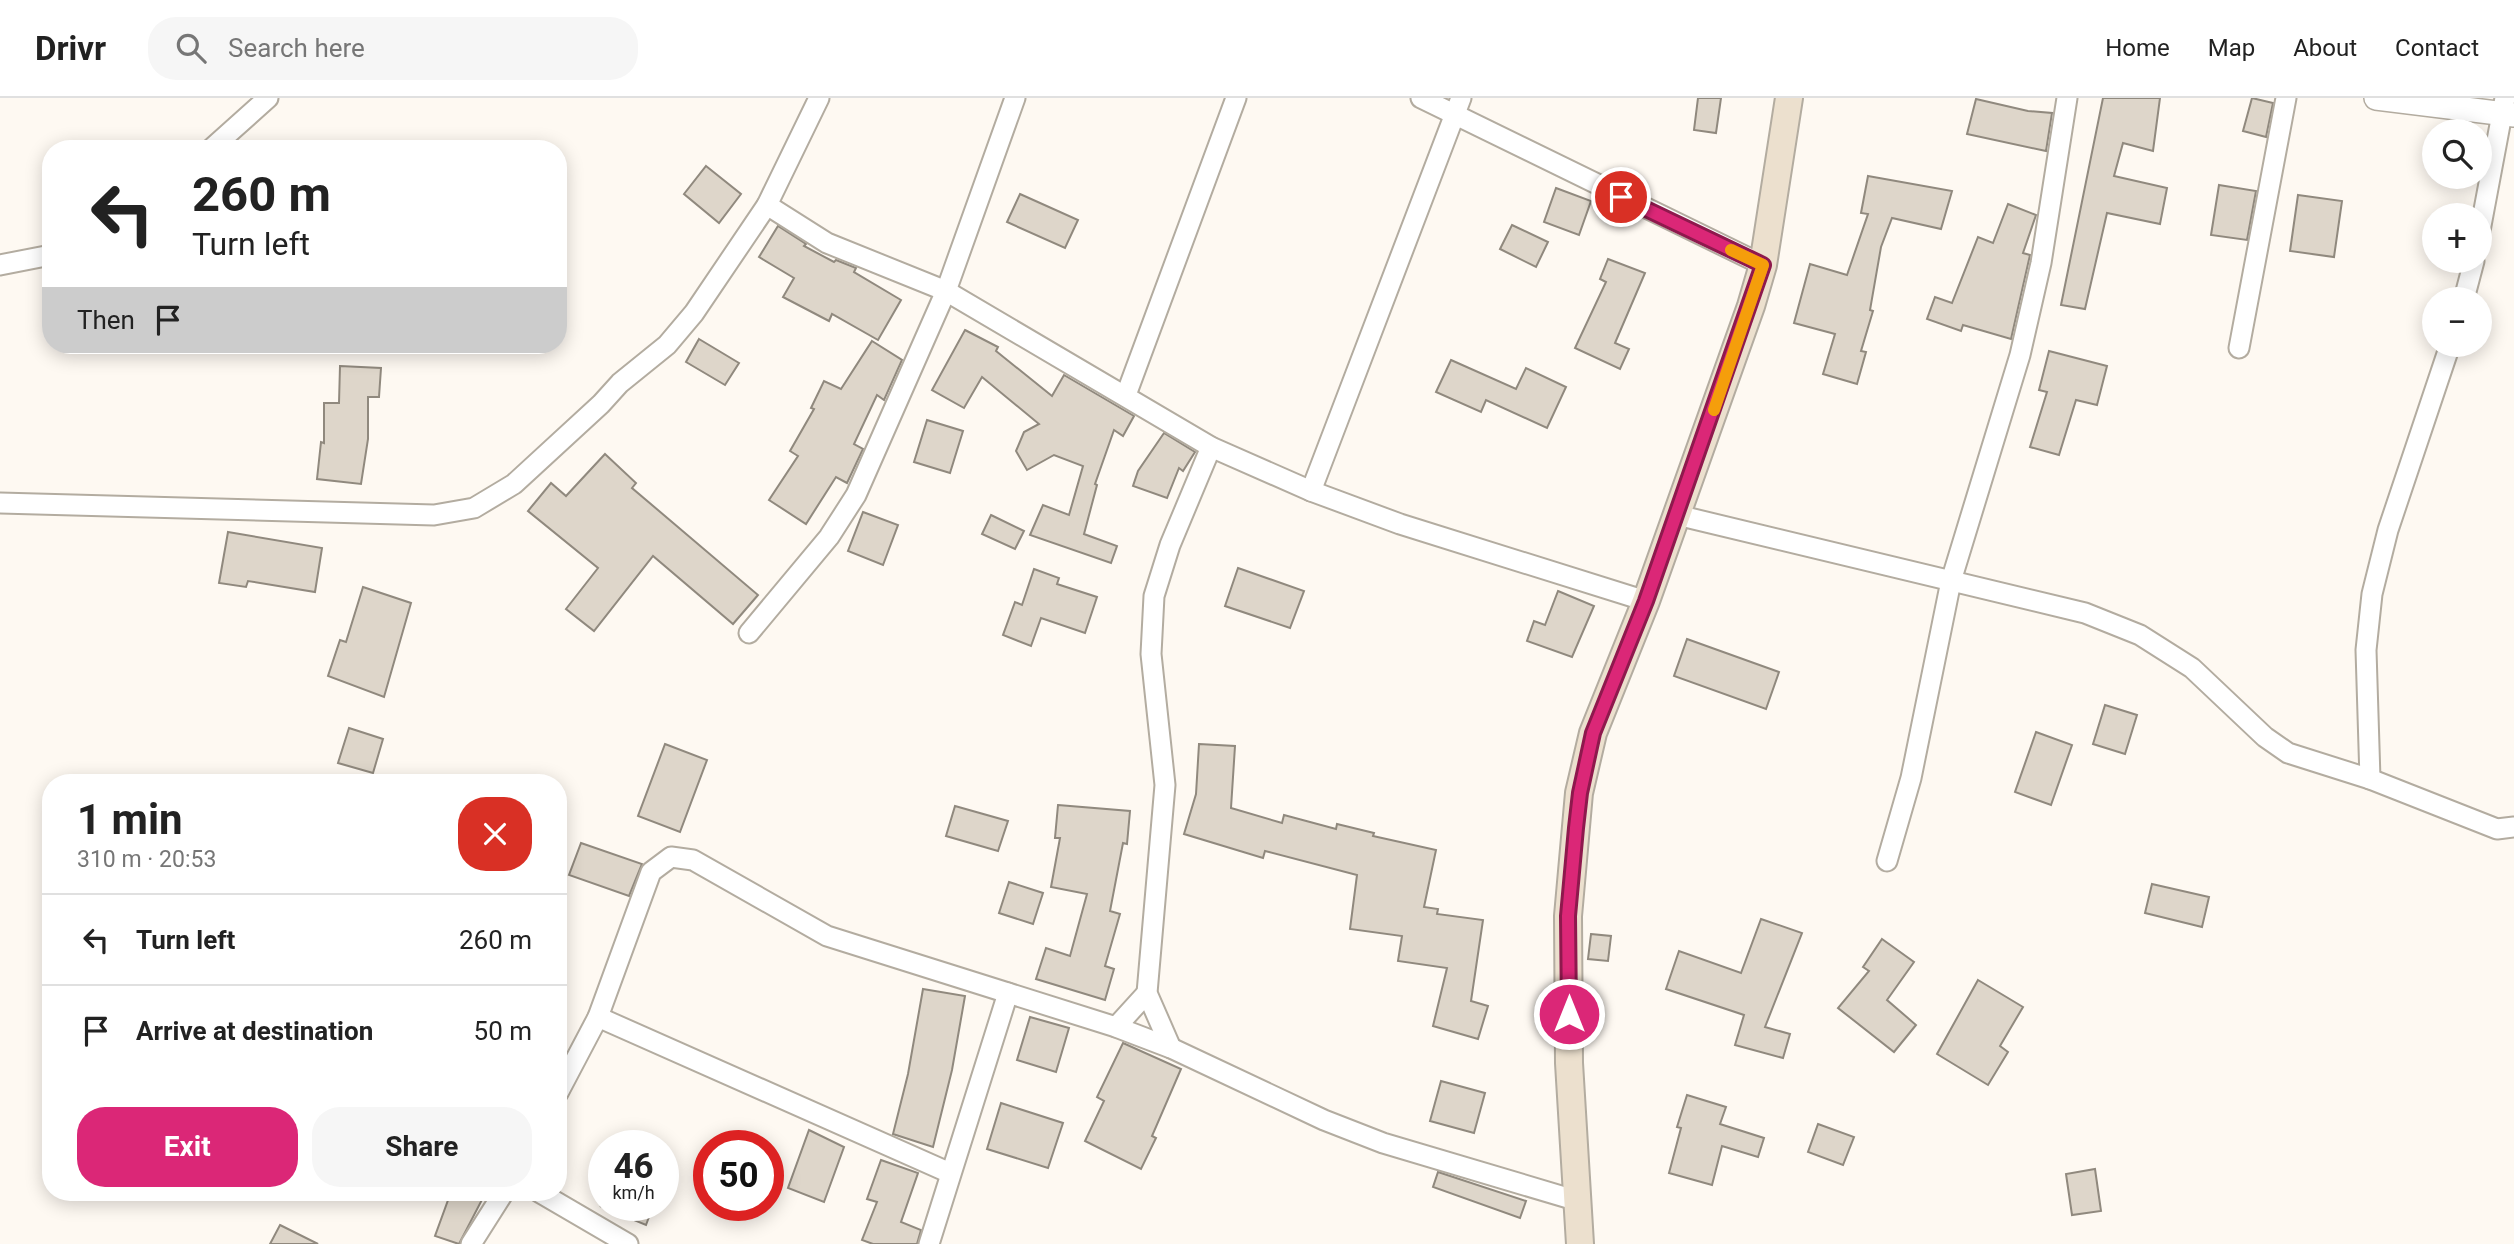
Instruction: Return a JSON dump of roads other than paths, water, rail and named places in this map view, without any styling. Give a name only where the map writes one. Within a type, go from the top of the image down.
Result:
[{"type":"main road","points":[[1580,1244],[1569,1063],[1568,916],[1578,805],[1593,733],[1646,601],[1763,265],[1789,98]]},
{"type":"street","points":[[221,140],[268,98]]},
{"type":"street","points":[[0,503],[434,515],[474,508],[514,484],[620,383],[667,345],[694,313],[767,205],[819,98]]},
{"type":"street","points":[[749,633],[829,537],[856,495],[946,291],[1015,98]]},
{"type":"street","points":[[1126,395],[1236,98]]},
{"type":"street","points":[[1421,98],[1459,107],[1763,265]]},
{"type":"street","points":[[1887,861],[1911,778],[1951,581],[2020,355],[2041,263],[2067,98]]},
{"type":"street","points":[[2239,348],[2286,98]]},
{"type":"street","points":[[2376,98],[2507,109],[2486,203]]},
{"type":"street","points":[[1311,491],[1459,107]]},
{"type":"street","points":[[767,205],[827,243],[946,291],[1211,447],[1311,491],[1400,524],[1646,601]]},
{"type":"street","points":[[0,265],[42,257]]},
{"type":"street","points":[[2371,779],[2366,650],[2372,594],[2388,530],[2446,357]]},
{"type":"street","points":[[1171,1048],[1147,993],[1165,785],[1151,654],[1154,596],[1170,545],[1211,447]]},
{"type":"street","points":[[1677,515],[2085,613],[2140,635],[2192,668],[2264,737],[2288,753],[2371,779],[2497,829],[2514,827]]},
{"type":"street","points":[[567,1076],[598,1017],[651,872],[671,857],[693,860],[827,936],[870,952],[1116,1027],[1171,1048],[1324,1120],[1383,1143],[1578,1201]]},
{"type":"street","points":[[929,1244],[1008,993]]},
{"type":"street","points":[[1116,1027],[1147,993]]},
{"type":"street","points":[[598,1017],[950,1173]]},
{"type":"street","points":[[471,1244],[498,1201]]},
{"type":"street","points":[[554,1201],[628,1244]]}]
